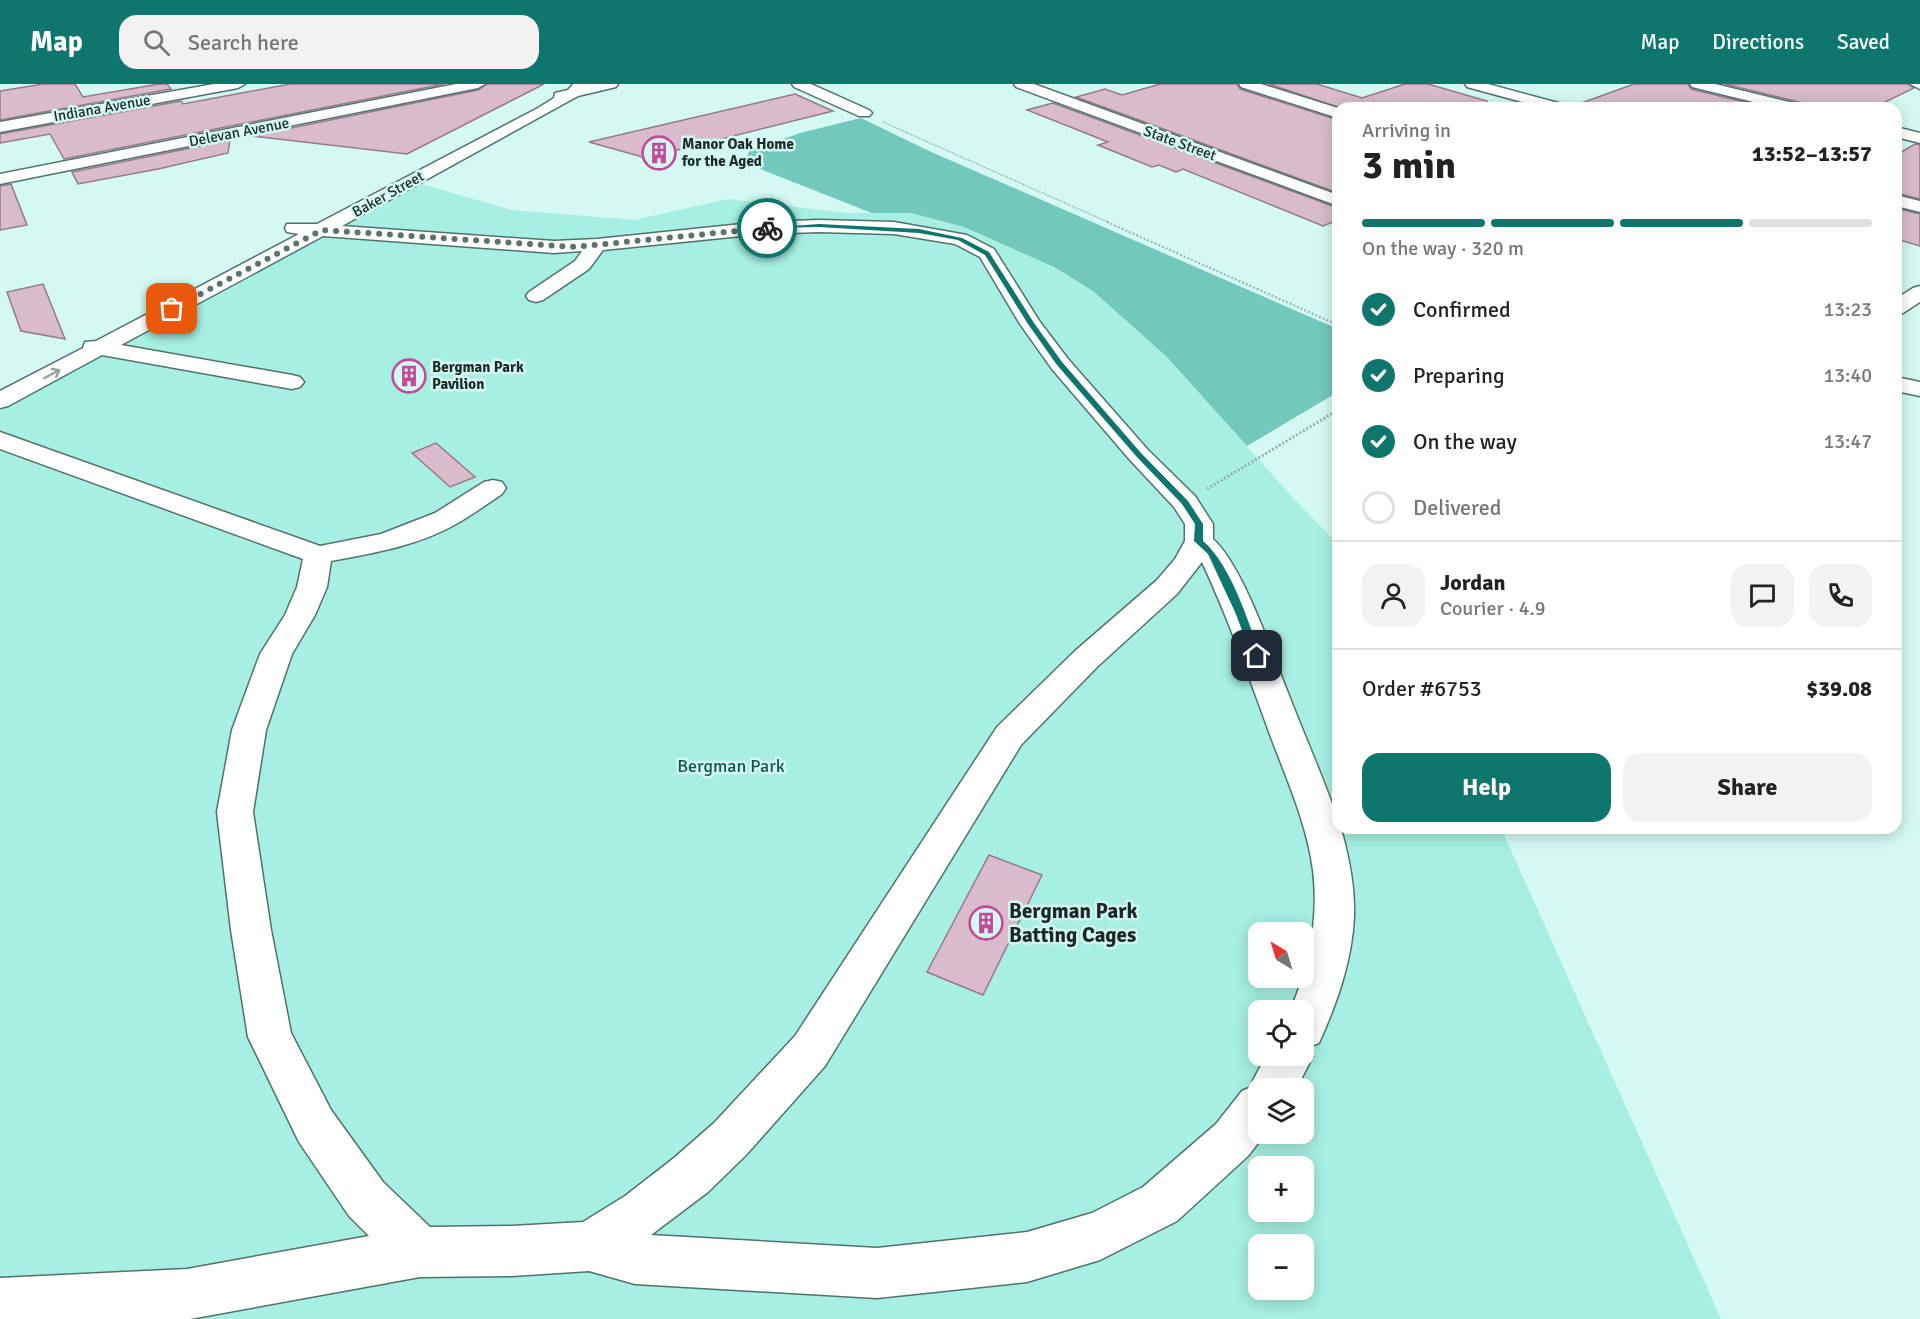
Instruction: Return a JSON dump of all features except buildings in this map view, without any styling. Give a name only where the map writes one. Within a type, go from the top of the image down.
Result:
[{"type":"street","name":"Indiana Avenue","points":[[0,127],[238,84]]},
{"type":"street","name":"Delevan Avenue","points":[[0,179],[478,84]]},
{"type":"street","points":[[572,87],[611,84]]},
{"type":"street","points":[[799,84],[864,113]]},
{"type":"street","name":"State Street","points":[[1021,84],[1332,199]]},
{"type":"street","points":[[1246,84],[1332,111]]},
{"type":"street","points":[[1472,84],[1539,102]]},
{"type":"street","points":[[1499,91],[1519,84]]},
{"type":"street","points":[[1697,84],[1772,102]]},
{"type":"street","name":"Baker Street","points":[[1,392],[73,344],[557,91],[572,87]]},
{"type":"street","name":"Baker Street","points":[[1,392],[100,348],[322,230],[572,87]]},
{"type":"street","points":[[1902,134],[1920,138]]},
{"type":"street","points":[[1902,202],[1920,207]]},
{"type":"street","points":[[294,228],[554,247],[597,245],[742,230],[819,226],[902,229],[960,239],[987,253],[1031,324],[1060,364],[1139,454],[1185,502],[1199,524],[1198,541],[1187,563],[1167,587],[1086,659],[1009,736],[810,1051],[730,1139],[691,1175],[642,1213],[589,1246]]},
{"type":"street","points":[[536,296],[582,265],[597,245]]},
{"type":"street","points":[[1902,305],[1920,292]]},
{"type":"street","points":[[73,344],[292,382]]},
{"type":"street","points":[[1902,385],[1920,389]]},
{"type":"street","points":[[0,440],[318,555],[387,542],[417,531],[445,519],[493,488]]},
{"type":"street","points":[[1198,541],[1212,553],[1240,612],[1324,836],[1332,871],[1334,916],[1329,956],[1314,1005]]},
{"type":"street","points":[[318,555],[312,587],[300,615],[276,654],[249,730],[235,812],[251,930],[270,1037],[315,1126],[366,1199],[420,1252]]},
{"type":"street","points":[[0,1304],[187,1294],[420,1252],[512,1251],[589,1246],[634,1259],[877,1273],[947,1268],[1027,1257],[1100,1235],[1160,1204],[1232,1140],[1248,1120]]},
{"type":"path","points":[[864,113],[1332,322]]},
{"type":"path","points":[[1185,502],[1332,414]]},
{"type":"green space","points":[[861,118],[929,151],[1332,326],[1332,396],[1247,446],[1166,356],[1093,291],[1054,267],[964,227],[911,213],[872,213],[745,163],[749,151],[800,133]]},
{"type":"green space","name":"Bergman Park","points":[[414,182],[512,210],[635,220],[728,199],[846,213],[911,213],[964,227],[1054,267],[1093,291],[1166,356],[1294,499],[1332,538],[1332,834],[1504,834],[1721,1319],[0,1319],[0,406]]},
{"type":"way so far","points":[[172,309],[322,230],[575,247],[767,228]]},
{"type":"place","name":"Manor Oak Home for the Aged","points":[[659,153]]},
{"type":"place","name":"Bergman Park Pavilion","points":[[409,376]]},
{"type":"place","name":"Bergman Park Batting Cages","points":[[986,923]]},
{"type":"route","points":[[767,228],[819,226],[919,231],[960,239],[987,253],[1031,324],[1060,364],[1139,454],[1185,502],[1199,524],[1198,541],[1212,553],[1240,612],[1257,656]]}]
